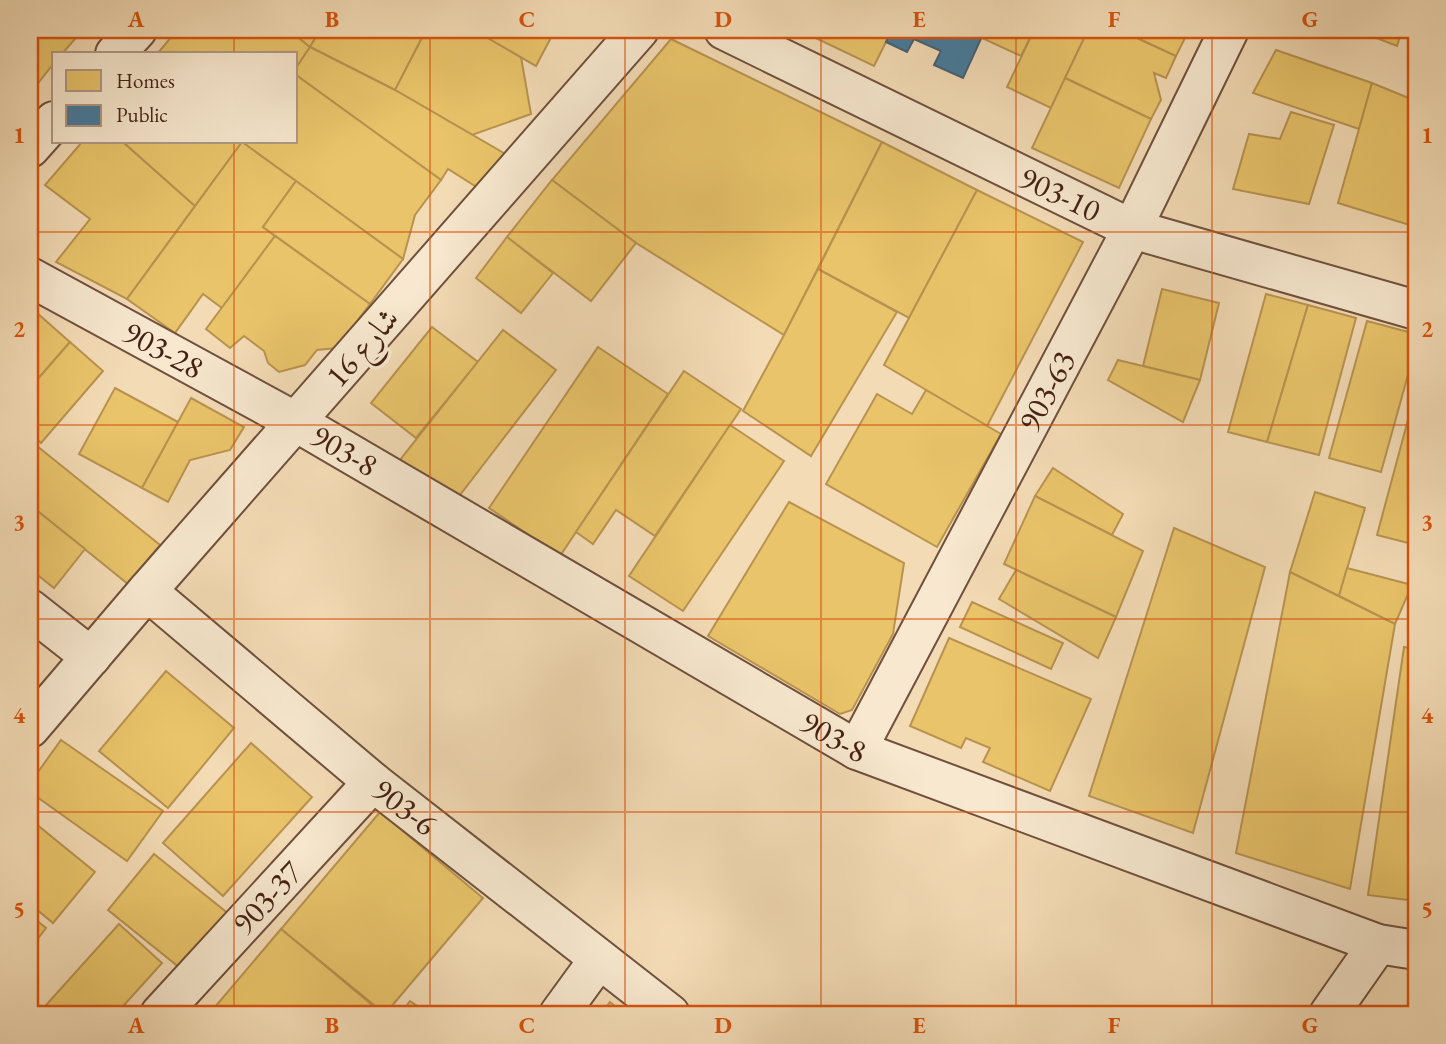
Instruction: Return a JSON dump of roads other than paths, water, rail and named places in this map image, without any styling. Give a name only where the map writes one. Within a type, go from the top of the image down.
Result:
[{"type":"street","points":[[117,52],[137,30]]},
{"type":"street","name":"شارع 16","points":[[30,728],[639,30]]},
{"type":"street","name":"903-10","points":[[724,30],[1132,229],[1416,310]]},
{"type":"street","name":"903-63","points":[[857,750],[1132,229],[1229,30]]},
{"type":"street","points":[[30,148],[52,123]]},
{"type":"street","name":"903-28","points":[[30,277],[296,422]]},
{"type":"street","name":"903-8","points":[[296,422],[857,750],[1378,944],[1416,950]]},
{"type":"street","name":"903-6","points":[[147,591],[373,782],[670,1014]]},
{"type":"street","points":[[30,609],[90,657]]},
{"type":"street","name":"903-37","points":[[160,1014],[373,782]]},
{"type":"street","points":[[1329,1014],[1378,944]]},
{"type":"street","points":[[559,1014],[599,959]]}]
